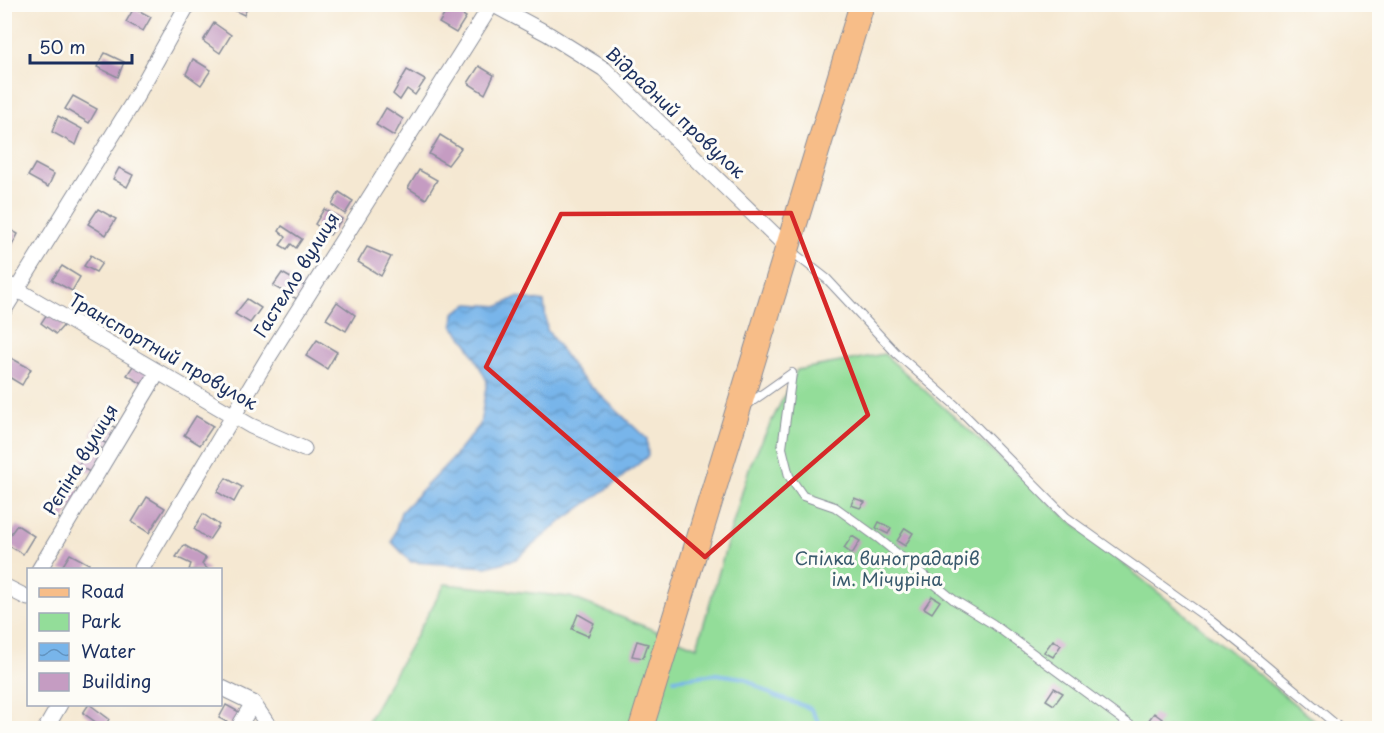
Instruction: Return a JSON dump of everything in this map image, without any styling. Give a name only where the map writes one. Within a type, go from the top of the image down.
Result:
[{"type":"main road","points":[[641,729],[862,4]]},
{"type":"street","points":[[4,310],[11,285],[132,104],[188,4]]},
{"type":"street","name":"Відрадний провулок","points":[[492,4],[548,34],[604,69],[788,248]]},
{"type":"street","name":"Гастелло вулиця","points":[[142,568],[268,358],[492,4]]},
{"type":"street","name":"Транспортний провулок","points":[[11,285],[233,416],[304,449]]},
{"type":"street","name":"Рєпіна вулиця","points":[[40,568],[158,372]]},
{"type":"street","points":[[4,586],[27,593]]},
{"type":"street","points":[[222,688],[254,702],[270,729]]},
{"type":"street","points":[[238,729],[254,702]]},
{"type":"street","points":[[46,729],[59,706]]},
{"type":"lane","points":[[788,248],[827,279],[897,354],[955,405],[1066,517],[1210,620],[1340,729]]},
{"type":"lane","points":[[737,412],[792,373],[782,448],[789,476],[803,496],[835,507],[878,538],[954,600],[993,624],[1134,729]]},
{"type":"highlighted area","points":[[791,213],[868,415],[705,557],[486,367],[561,214]]},
{"type":"green space","name":"Спілка виноградарів ім. Мічуріна","points":[[884,354],[1066,517],[1324,728],[364,728],[445,584],[570,597],[697,647],[750,465],[797,370]]},
{"type":"water","points":[[517,297],[544,302],[547,330],[578,374],[647,439],[648,456],[559,523],[516,559],[487,567],[411,562],[392,542],[401,512],[451,460],[480,425],[487,381],[467,343],[453,326],[454,313],[468,304],[500,306]]},
{"type":"building","points":[[222,4],[249,4],[244,15]]},
{"type":"building","points":[[449,7],[466,17],[456,33],[439,23]]},
{"type":"building","points":[[134,8],[151,17],[143,31],[126,22]]},
{"type":"building","points":[[214,23],[231,35],[220,53],[203,41]]},
{"type":"building","points":[[105,53],[124,62],[118,77],[97,67]]},
{"type":"building","points":[[193,59],[211,70],[201,85],[186,74]]},
{"type":"building","points":[[479,66],[494,75],[485,94],[468,83]]},
{"type":"building","points":[[407,70],[425,80],[415,95],[407,89],[400,100],[393,94]]},
{"type":"building","points":[[73,96],[97,109],[89,123],[65,109]]},
{"type":"building","points":[[386,108],[403,119],[394,136],[376,125]]},
{"type":"building","points":[[58,116],[82,129],[76,145],[52,132]]},
{"type":"building","points":[[440,135],[461,148],[448,165],[429,154]]},
{"type":"building","points":[[35,164],[54,174],[48,187],[28,176]]},
{"type":"building","points":[[119,168],[133,175],[127,187],[113,179]]},
{"type":"building","points":[[419,170],[437,180],[426,199],[408,188]]},
{"type":"building","points":[[339,192],[353,201],[345,214],[332,205]]},
{"type":"building","points":[[98,209],[116,219],[106,235],[88,224]]},
{"type":"building","points":[[324,209],[342,219],[330,235],[315,224]]},
{"type":"building","points":[[4,226],[18,234],[10,249],[4,246]]},
{"type":"building","points":[[282,226],[302,239],[296,248],[291,244],[287,249],[280,245],[286,237],[279,231]]},
{"type":"building","points":[[367,247],[391,257],[381,276],[358,262]]},
{"type":"building","points":[[91,255],[102,263],[96,272],[84,266]]},
{"type":"building","points":[[62,266],[80,277],[72,291],[52,280]]},
{"type":"building","points":[[282,273],[305,286],[297,299],[273,286]]},
{"type":"building","points":[[247,299],[261,308],[250,323],[235,314]]},
{"type":"building","points":[[337,302],[355,315],[346,331],[326,319]]},
{"type":"building","points":[[47,314],[65,324],[56,334],[41,323]]},
{"type":"building","points":[[317,340],[337,352],[327,369],[306,356]]},
{"type":"building","points":[[11,358],[31,369],[22,385],[4,374]]},
{"type":"building","points":[[135,363],[152,373],[144,385],[127,375]]},
{"type":"building","points":[[196,416],[213,426],[200,445],[184,435]]},
{"type":"building","points":[[100,419],[118,429],[109,445],[90,435]]},
{"type":"building","points":[[92,443],[106,451],[92,473],[78,466]]},
{"type":"building","points":[[226,478],[242,487],[234,502],[217,492]]},
{"type":"building","points":[[67,484],[81,492],[63,521],[49,512]]},
{"type":"building","points":[[147,497],[165,508],[149,533],[132,522]]},
{"type":"building","points":[[854,498],[865,502],[860,508],[851,505]]},
{"type":"building","points":[[203,514],[219,525],[209,540],[194,529]]},
{"type":"building","points":[[879,522],[891,528],[888,534],[876,528]]},
{"type":"building","points":[[17,525],[34,536],[23,554],[4,543]]},
{"type":"building","points":[[905,528],[913,533],[905,546],[897,541]]},
{"type":"building","points":[[852,536],[860,541],[852,554],[844,548]]},
{"type":"building","points":[[184,545],[206,558],[202,564],[207,568],[190,568],[191,564],[176,557]]},
{"type":"building","points":[[70,554],[89,564],[87,568],[61,568]]},
{"type":"building","points":[[932,596],[940,601],[932,613],[924,608]]},
{"type":"building","points":[[578,614],[594,623],[588,636],[572,629]]},
{"type":"building","points":[[1053,640],[1061,645],[1053,657],[1044,652]]},
{"type":"building","points":[[637,641],[648,644],[643,658],[632,656]]},
{"type":"building","points":[[1054,688],[1063,693],[1054,705],[1046,700]]},
{"type":"building","points":[[226,705],[241,713],[234,726],[219,718]]},
{"type":"building","points":[[88,706],[92,706],[109,719],[104,728],[83,713]]},
{"type":"building","points":[[1154,713],[1162,719],[1155,728],[1150,728],[1145,725]]},
{"type":"waterway","points":[[674,679],[716,674],[744,678],[774,696],[810,708],[820,725],[829,728]]}]
